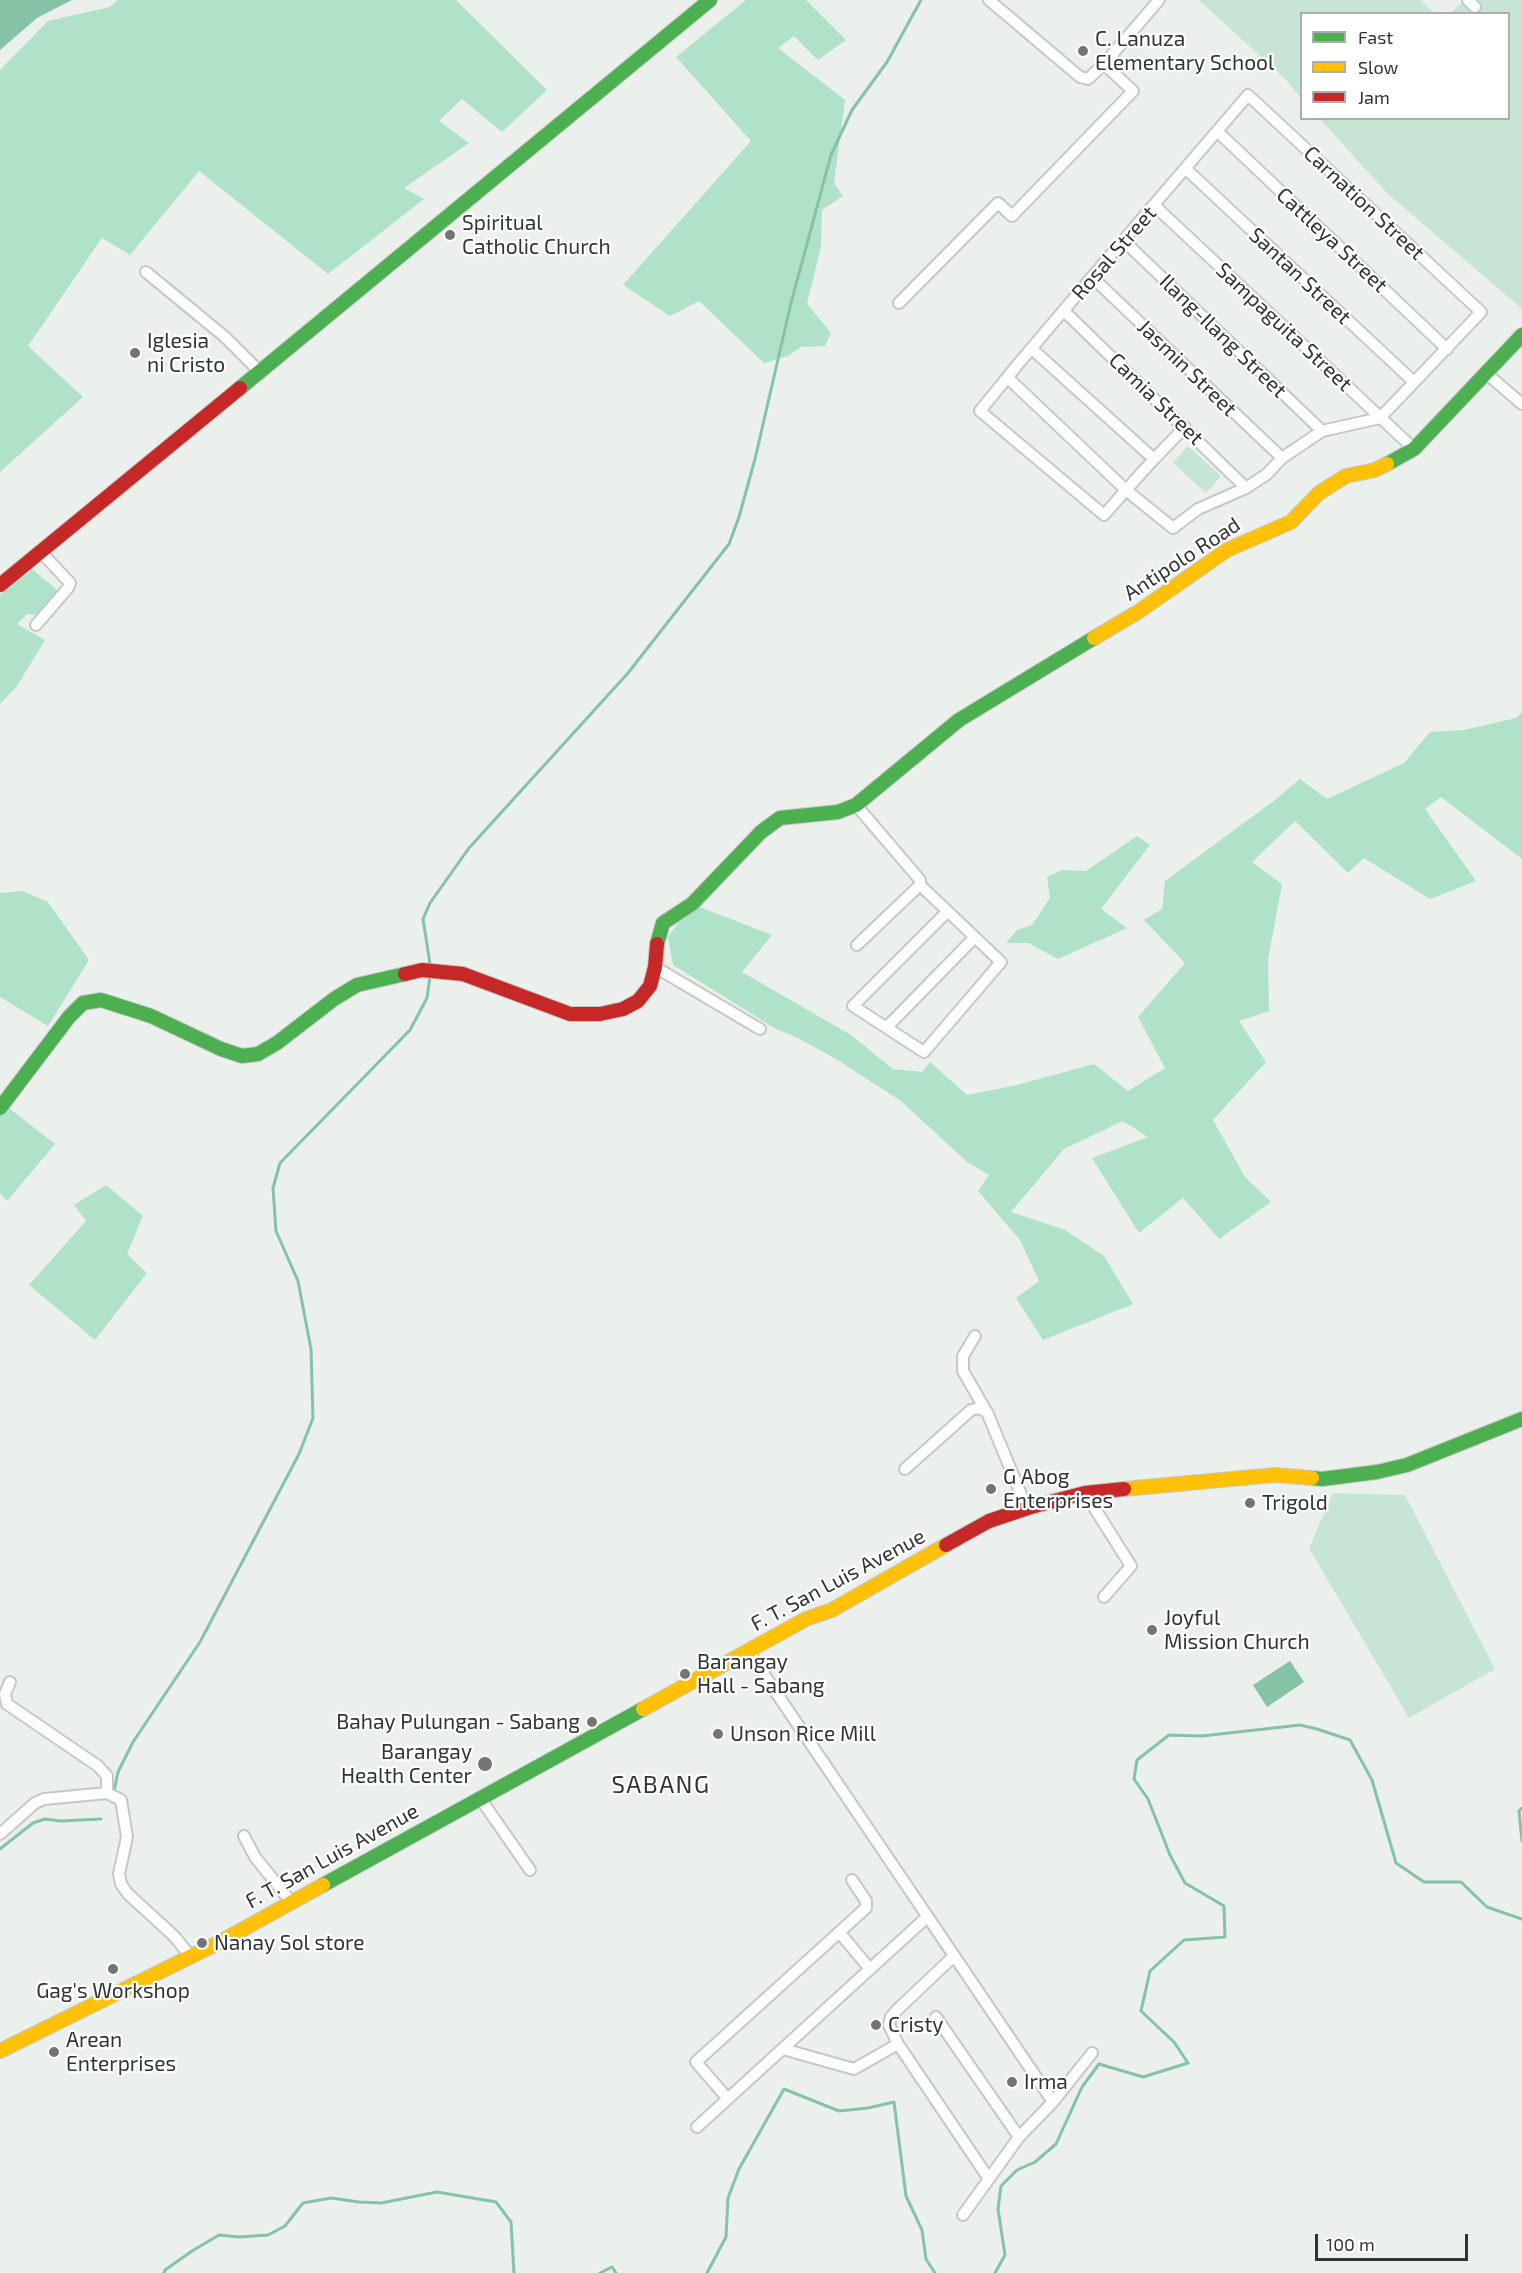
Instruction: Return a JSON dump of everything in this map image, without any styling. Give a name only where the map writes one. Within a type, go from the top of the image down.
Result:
[{"type":"street","points":[[0,585],[710,0]]},
{"type":"street","points":[[989,0],[1080,77],[1088,79],[1104,64],[1159,0]]},
{"type":"street","points":[[899,303],[998,203],[1012,216],[1133,91],[1104,64]]},
{"type":"street","name":"Rosal Street","points":[[1126,490],[1104,515],[980,411],[1248,94]]},
{"type":"street","name":"Carnation Street","points":[[1248,94],[1480,312],[1447,349]]},
{"type":"street","name":"Cattleya Street","points":[[1217,131],[1447,349]]},
{"type":"street","name":"Santan Street","points":[[1186,169],[1414,382]]},
{"type":"street","name":"Sampaguita Street","points":[[1155,206],[1414,449]]},
{"type":"street","name":"Ilang-Ilang Street","points":[[1124,241],[1322,431]]},
{"type":"street","points":[[146,272],[225,337],[259,371]]},
{"type":"street","name":"Jasmin Street","points":[[1092,277],[1282,458]]},
{"type":"street","name":"Camia Street","points":[[1064,311],[1246,488]]},
{"type":"street","name":"Antipolo Road","points":[[856,805],[959,720],[1138,612],[1227,550],[1291,522],[1319,493],[1346,476],[1375,470],[1414,449],[1522,335]]},
{"type":"street","points":[[1032,349],[1154,459]]},
{"type":"street","points":[[1008,378],[1126,490],[1173,528],[1198,509],[1246,488],[1267,474],[1282,458],[1322,431],[1380,418],[1447,349]]},
{"type":"street","points":[[1487,374],[1522,404]]},
{"type":"street","points":[[1126,490],[1185,427]]},
{"type":"street","points":[[36,625],[70,583],[42,552]]},
{"type":"street","points":[[0,1108],[69,1017],[83,1003],[101,1000],[141,1013],[242,1056],[258,1054],[277,1043],[334,999],[357,985],[422,970],[463,974],[570,1014],[600,1014],[623,1009],[638,1001],[650,986],[655,967],[657,941],[663,923],[692,904],[761,832],[780,818],[838,812],[856,805],[920,880],[920,885],[1001,962],[924,1052],[853,1006],[946,912]]},
{"type":"street","points":[[857,945],[920,885]]},
{"type":"street","points":[[887,1027],[974,938]]},
{"type":"street","points":[[655,967],[760,1029]]},
{"type":"street","points":[[975,1336],[963,1356],[963,1371],[987,1412],[1027,1509]]},
{"type":"street","points":[[905,1469],[971,1410],[979,1408],[987,1412]]},
{"type":"street","name":"F. T. San Luis Avenue","points":[[0,2051],[191,1957],[292,1903],[806,1619],[832,1610],[989,1521],[1084,1493],[1275,1475],[1322,1479],[1377,1472],[1407,1465],[1522,1419]]},
{"type":"street","points":[[1084,1493],[1131,1566],[1104,1597]]},
{"type":"street","points":[[748,1652],[1053,2102]]},
{"type":"street","points":[[10,1682],[5,1694],[7,1704],[98,1766],[107,1776],[107,1793]]},
{"type":"street","points":[[0,1834],[35,1803],[44,1799],[107,1793],[121,1800],[128,1837],[119,1874],[121,1884],[128,1894],[174,1936],[191,1957]]},
{"type":"street","points":[[480,1798],[530,1870]]},
{"type":"street","points":[[244,1836],[255,1857],[292,1903]]},
{"type":"street","points":[[728,2099],[696,2062],[866,1908],[867,1901],[852,1880]]},
{"type":"street","points":[[697,2127],[927,1917]]},
{"type":"street","points":[[839,1932],[870,1969]]},
{"type":"street","points":[[954,1956],[891,2016],[889,2025],[898,2044],[989,2178]]},
{"type":"street","points":[[936,2016],[1019,2137]]},
{"type":"street","points":[[783,2049],[854,2069],[898,2044]]},
{"type":"street","points":[[963,2215],[1019,2137],[1053,2102],[1092,2053]]},
{"type":"shaded area","points":[[0,0],[72,0],[37,18],[0,50]]},
{"type":"shaded area","points":[[118,0],[456,0],[547,90],[502,132],[462,99],[439,121],[469,143],[404,188],[424,199],[328,274],[199,171],[130,255],[102,238],[28,346],[83,397],[0,472],[0,70],[48,21],[110,7]]},
{"type":"shaded area","points":[[746,0],[806,0],[846,40],[818,60],[794,36],[778,48],[845,100],[834,183],[843,196],[822,210],[821,247],[807,304],[831,333],[825,346],[801,347],[788,356],[764,363],[699,301],[670,316],[623,285],[751,141],[676,57]]},
{"type":"shaded area","points":[[1199,0],[1421,0],[1433,12],[1300,12],[1300,97],[1286,80]]},
{"type":"shaded area","points":[[1466,0],[1522,0],[1522,309],[1388,194],[1321,120],[1510,120],[1510,12],[1451,12]]},
{"type":"shaded area","points":[[1188,446],[1221,476],[1206,493],[1173,463]]},
{"type":"shaded area","points":[[33,570],[57,590],[36,615],[27,614],[17,624],[45,640],[17,686],[0,704],[0,595]]},
{"type":"shaded area","points":[[1522,712],[1522,859],[1441,797],[1425,809],[1476,881],[1430,899],[1364,858],[1348,873],[1295,821],[1252,862],[1282,884],[1268,960],[1269,1011],[1239,1021],[1266,1062],[1213,1120],[1245,1177],[1271,1202],[1219,1239],[1183,1198],[1139,1233],[1092,1158],[1148,1137],[1123,1121],[1064,1149],[1011,1212],[1065,1230],[1104,1256],[1133,1304],[1043,1340],[1016,1298],[1039,1281],[1020,1240],[978,1191],[989,1175],[967,1162],[901,1101],[836,1059],[776,1029],[673,965],[668,937],[692,904],[772,935],[742,972],[851,1035],[893,1069],[922,1072],[930,1062],[967,1095],[1017,1085],[1094,1064],[1128,1091],[1165,1068],[1138,1017],[1185,963],[1144,920],[1162,909],[1165,881],[1300,779],[1327,799],[1404,763],[1430,732],[1464,730],[1516,718]]},
{"type":"shaded area","points":[[1137,836],[1150,845],[1101,909],[1127,928],[1058,959],[1028,943],[1006,943],[1017,930],[1032,925],[1050,898],[1047,877],[1062,870],[1086,871]]},
{"type":"shaded area","points":[[23,891],[48,902],[89,960],[48,1026],[0,997],[0,893]]},
{"type":"shaded area","points":[[0,1101],[55,1144],[7,1201],[0,1193]]},
{"type":"shaded area","points":[[106,1185],[143,1216],[127,1254],[147,1273],[95,1340],[29,1285],[86,1221],[74,1205]]},
{"type":"shaded area","points":[[1333,1493],[1405,1495],[1495,1669],[1409,1718],[1309,1548]]},
{"type":"shaded area","points":[[1290,1661],[1304,1682],[1267,1707],[1253,1685]]},
{"type":"waterway","points":[[430,964],[423,919],[430,903],[469,848],[628,673],[729,544],[755,459],[791,303],[831,155],[852,110],[887,62],[921,0]]},
{"type":"waterway","points":[[112,1802],[118,1772],[133,1742],[200,1642],[299,1454],[313,1418],[311,1349],[298,1281],[276,1231],[273,1188],[280,1163],[410,1030],[427,998],[430,977]]},
{"type":"waterway","points":[[995,2273],[1005,2255],[998,2209],[1001,2186],[1017,2170],[1035,2162],[1056,2144],[1082,2087],[1099,2064],[1143,2077],[1188,2063],[1174,2042],[1141,2011],[1150,1971],[1184,1940],[1225,1937],[1224,1906],[1185,1883],[1170,1855],[1148,1799],[1134,1779],[1137,1760],[1169,1735],[1202,1736],[1300,1725],[1350,1740],[1372,1780],[1396,1863],[1424,1882],[1461,1882],[1487,1907],[1522,1919]]},
{"type":"waterway","points":[[1522,1808],[1519,1811],[1522,1841]]},
{"type":"waterway","points":[[0,1849],[33,1823],[45,1819],[61,1821],[101,1819]]},
{"type":"waterway","points":[[707,2273],[726,2237],[728,2198],[739,2169],[784,2089],[839,2111],[894,2102],[906,2196],[922,2230],[926,2259],[935,2273]]},
{"type":"waterway","points":[[164,2273],[192,2251],[219,2235],[239,2237],[268,2235],[285,2226],[303,2203],[331,2198],[381,2203],[437,2192],[496,2202],[511,2222],[514,2273]]},
{"type":"waterway","points":[[600,2273],[612,2267],[616,2273]]},
{"type":"traffic: fast","points":[[240,388],[710,0]]},
{"type":"traffic: fast","points":[[1387,464],[1414,449],[1522,335]]},
{"type":"traffic: fast","points":[[657,944],[663,923],[692,904],[761,832],[780,818],[838,812],[856,805],[959,720],[1094,638]]},
{"type":"traffic: fast","points":[[0,1108],[69,1017],[83,1003],[101,1000],[151,1016],[221,1049],[242,1056],[258,1054],[277,1043],[334,999],[357,985],[405,974]]},
{"type":"traffic: fast","points":[[1312,1478],[1322,1479],[1377,1472],[1407,1465],[1522,1419]]},
{"type":"traffic: fast","points":[[323,1885],[643,1709]]},
{"type":"traffic: slow","points":[[1094,638],[1138,612],[1227,550],[1291,522],[1319,493],[1346,476],[1375,470],[1387,464]]},
{"type":"traffic: slow","points":[[1124,1489],[1275,1475],[1312,1478]]},
{"type":"traffic: slow","points":[[643,1709],[806,1619],[832,1610],[946,1545]]},
{"type":"traffic: slow","points":[[0,2051],[220,1942],[323,1885]]},
{"type":"traffic: jam","points":[[0,585],[240,388]]},
{"type":"traffic: jam","points":[[405,974],[422,970],[463,974],[570,1014],[600,1014],[623,1009],[638,1001],[650,986],[655,967],[657,944]]},
{"type":"traffic: jam","points":[[946,1545],[989,1521],[1031,1507],[1085,1493],[1124,1489]]},
{"type":"place","name":"C. Lanuza Elementary School","points":[[1083,51]]},
{"type":"place","name":"Spiritual Catholic Church","points":[[450,235]]},
{"type":"place","name":"Iglesia ni Cristo","points":[[135,353]]},
{"type":"place","name":"G Abog Enterprises","points":[[991,1489]]},
{"type":"place","name":"Trigold","points":[[1250,1503]]},
{"type":"place","name":"Joyful Mission Church","points":[[1152,1630]]},
{"type":"place","name":"Barangay Hall - Sabang","points":[[685,1674]]},
{"type":"place","name":"Bahay Pulungan - Sabang","points":[[592,1722]]},
{"type":"place","name":"Unson Rice Mill","points":[[718,1734]]},
{"type":"place","name":"Barangay Health Center","points":[[485,1764]]},
{"type":"place","name":"Nanay Sol store","points":[[202,1943]]},
{"type":"place","name":"Gag's Workshop","points":[[113,1969]]},
{"type":"place","name":"Cristy","points":[[876,2025]]},
{"type":"place","name":"Arean Enterprises","points":[[54,2052]]},
{"type":"place","name":"Irma","points":[[1012,2082]]},
{"type":"district","name":"SABANG","points":[[661,1785]]}]
